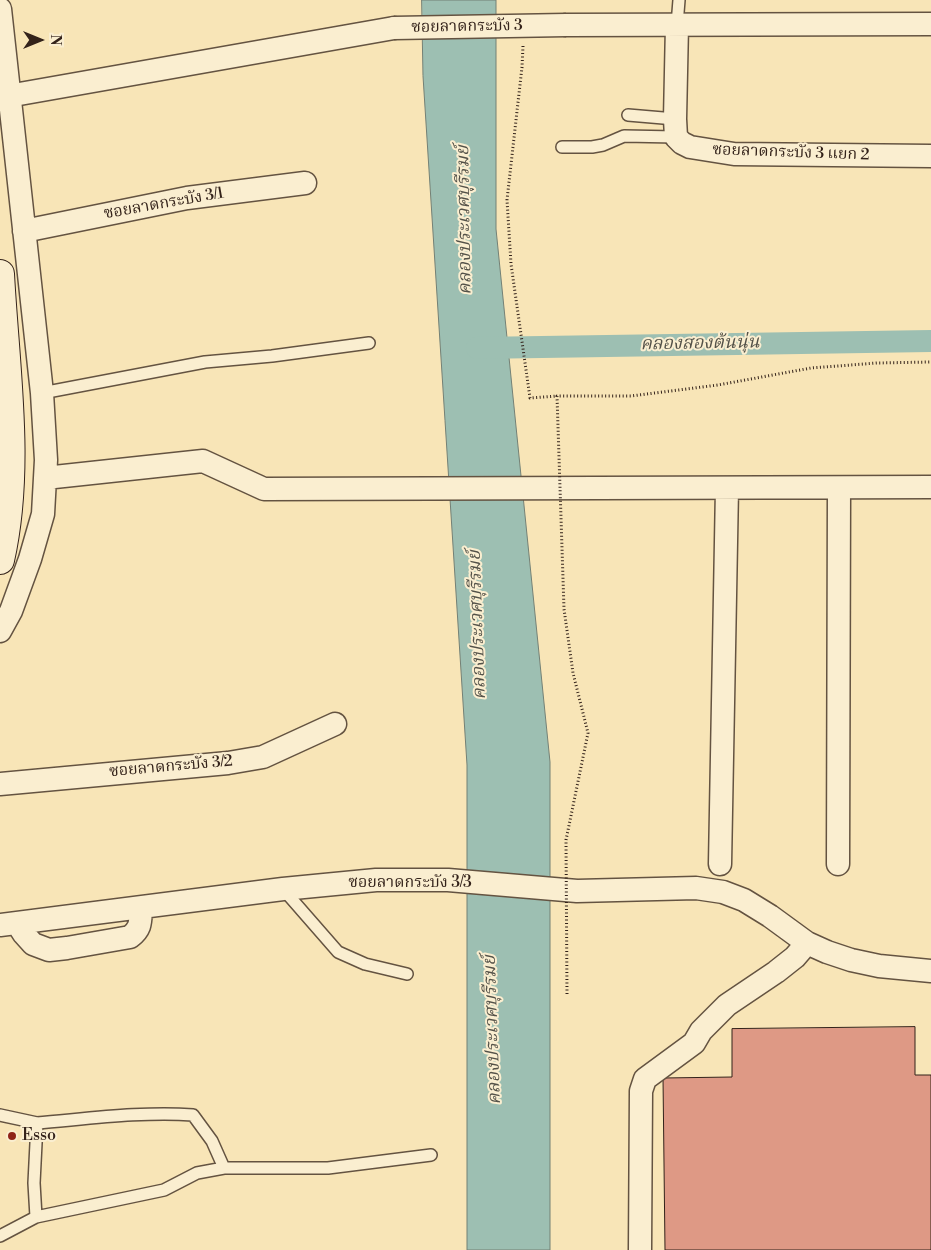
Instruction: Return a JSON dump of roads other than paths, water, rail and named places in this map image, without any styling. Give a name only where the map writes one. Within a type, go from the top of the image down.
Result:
[{"type":"main road","points":[[0,274],[9,415],[10,477],[6,536],[0,560]]},
{"type":"street","points":[[0,9],[8,96],[42,393],[46,460],[43,514],[30,559],[11,611],[0,630]]},
{"type":"street","name":"ซอยลาดกระบัง 3","points":[[8,96],[394,28],[566,25],[931,24]]},
{"type":"street","points":[[676,128],[677,25]]},
{"type":"street","name":"ซอยลาดกระบัง 3 แยก 2","points":[[676,128],[682,144],[734,154],[931,156]]},
{"type":"street","name":"ซอยลาดกระบัง 3/1","points":[[24,231],[187,198],[305,183]]},
{"type":"street","points":[[45,478],[203,461],[264,489],[931,487]]},
{"type":"street","points":[[720,864],[727,488]]},
{"type":"street","points":[[838,864],[839,488]]},
{"type":"street","name":"ซอยลาดกระบัง 3/2","points":[[0,784],[228,763],[263,757],[335,724]]},
{"type":"street","name":"ซอยลาดกระบัง 3/3","points":[[9,924],[283,889],[376,880],[448,880],[576,891],[696,888],[723,892],[744,900],[807,943],[851,960],[915,971],[931,971]]},
{"type":"street","points":[[9,924],[24,934],[33,944],[48,950],[67,948],[130,937],[136,932],[140,924],[141,907]]},
{"type":"street","points":[[640,1250],[641,1091],[645,1079],[694,1043],[701,1031],[727,1005],[776,972],[795,957],[807,943]]},
{"type":"lane","points":[[677,25],[679,0]]},
{"type":"lane","points":[[628,115],[676,128]]},
{"type":"lane","points":[[562,147],[592,147],[624,136],[676,128]]},
{"type":"lane","points":[[42,393],[205,362],[272,356],[369,343]]},
{"type":"lane","points":[[283,889],[338,952],[365,964],[407,974]]},
{"type":"lane","points":[[0,1115],[37,1123],[146,1115],[193,1115],[212,1141],[224,1168]]},
{"type":"lane","points":[[36,1217],[34,1183],[37,1123]]},
{"type":"lane","points":[[0,1236],[36,1217],[164,1190],[198,1174],[224,1168],[328,1168],[431,1155]]},
{"type":"water","name":"คลองประเวศบุรีรมย์","points":[[422,0],[496,0],[496,229],[550,762],[550,1250],[467,1250],[467,765],[423,76]]},
{"type":"waterway","name":"คลองสองต้นนุ่น","points":[[477,348],[931,341]]},
{"type":"place","name":"Esso","points":[[12,1136]]}]
